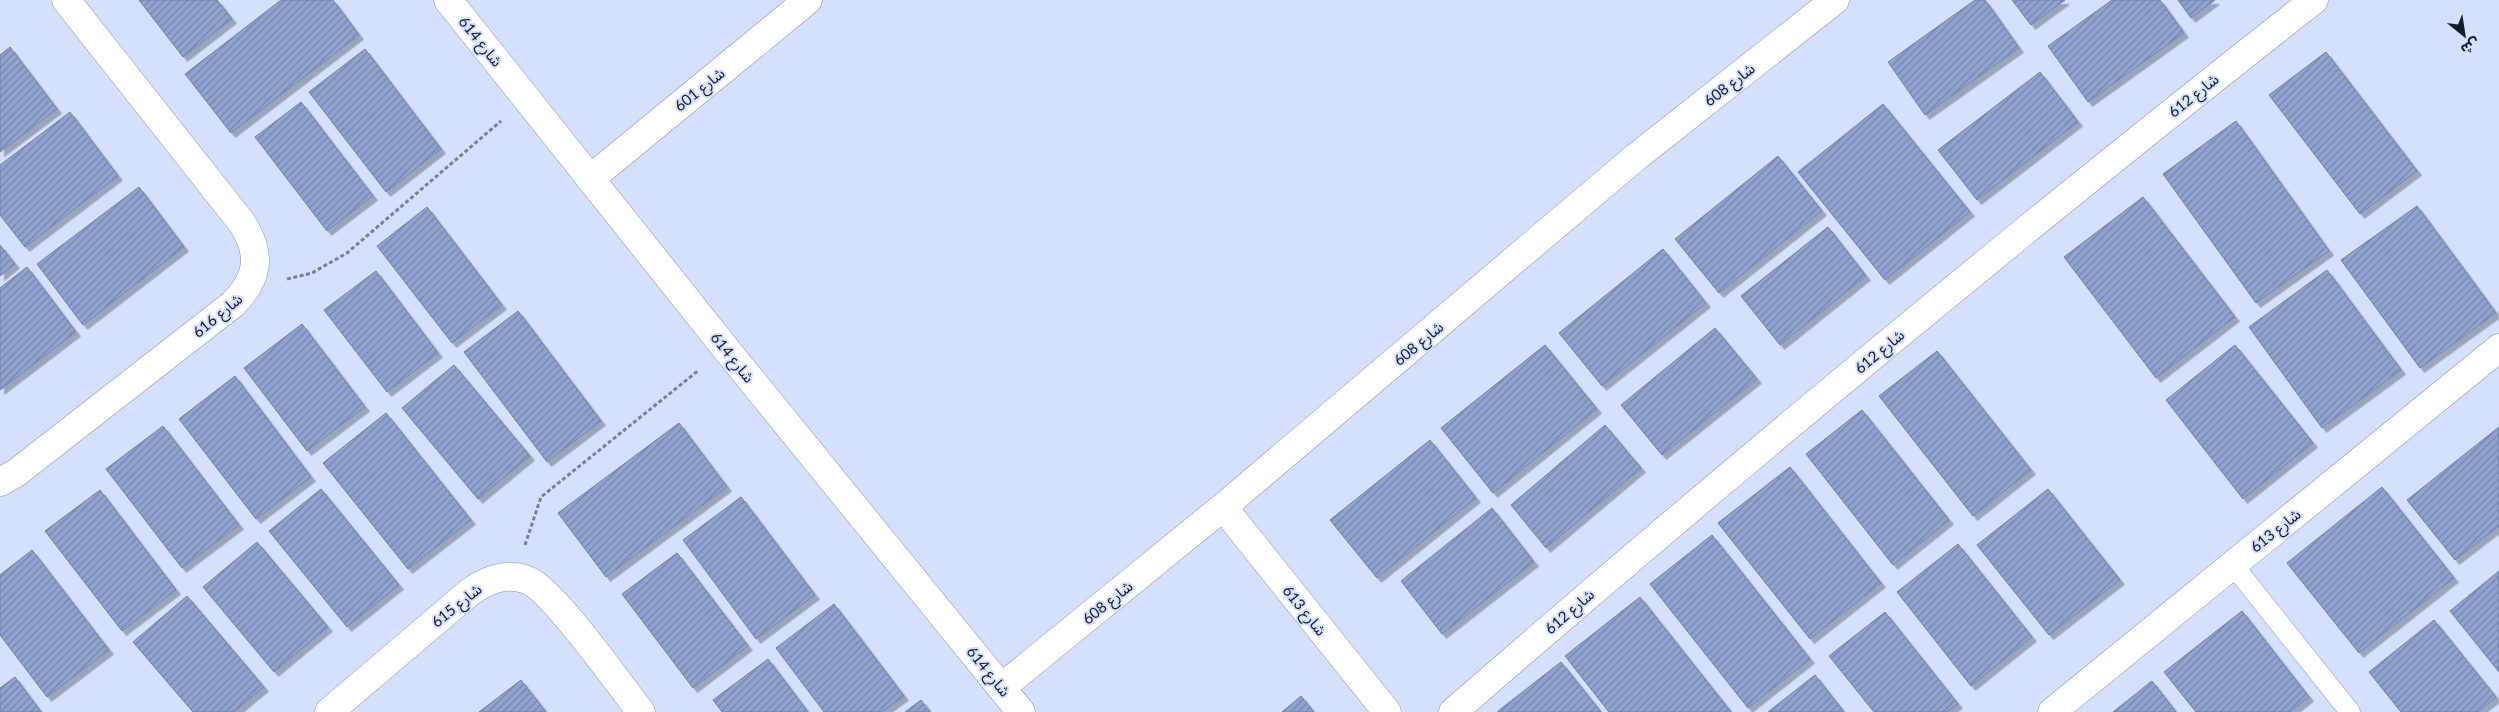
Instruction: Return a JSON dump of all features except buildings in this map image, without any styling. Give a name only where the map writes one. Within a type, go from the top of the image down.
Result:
[{"type":"street","name":"شارع 616","points":[[0,482],[16,473],[233,304],[244,293],[252,280],[255,265],[255,250],[250,236],[242,223],[66,0]]},
{"type":"street","name":"شارع 614","points":[[448,0],[726,349],[1021,712]]},
{"type":"street","name":"شارع 601","points":[[590,179],[808,0]]},
{"type":"street","name":"شارع 608","points":[[1002,687],[1224,507],[1636,157],[1835,0]]},
{"type":"street","name":"شارع 612","points":[[1453,712],[1612,574],[1879,351],[2028,228],[2314,0]]},
{"type":"street","name":"شارع 613","points":[[2052,712],[2499,348]]},
{"type":"street","name":"شارع 613","points":[[1224,507],[1387,712]]},
{"type":"street","name":"شارع 615","points":[[328,712],[470,592],[483,583],[498,577],[514,577]]},
{"type":"street","points":[[514,577],[528,580],[550,596],[641,712]]},
{"type":"lane","points":[[2232,565],[2350,712]]},
{"type":"path","points":[[252,280],[292,279],[330,265],[355,247],[527,99]]},
{"type":"path","points":[[514,577],[541,496],[726,349]]}]
